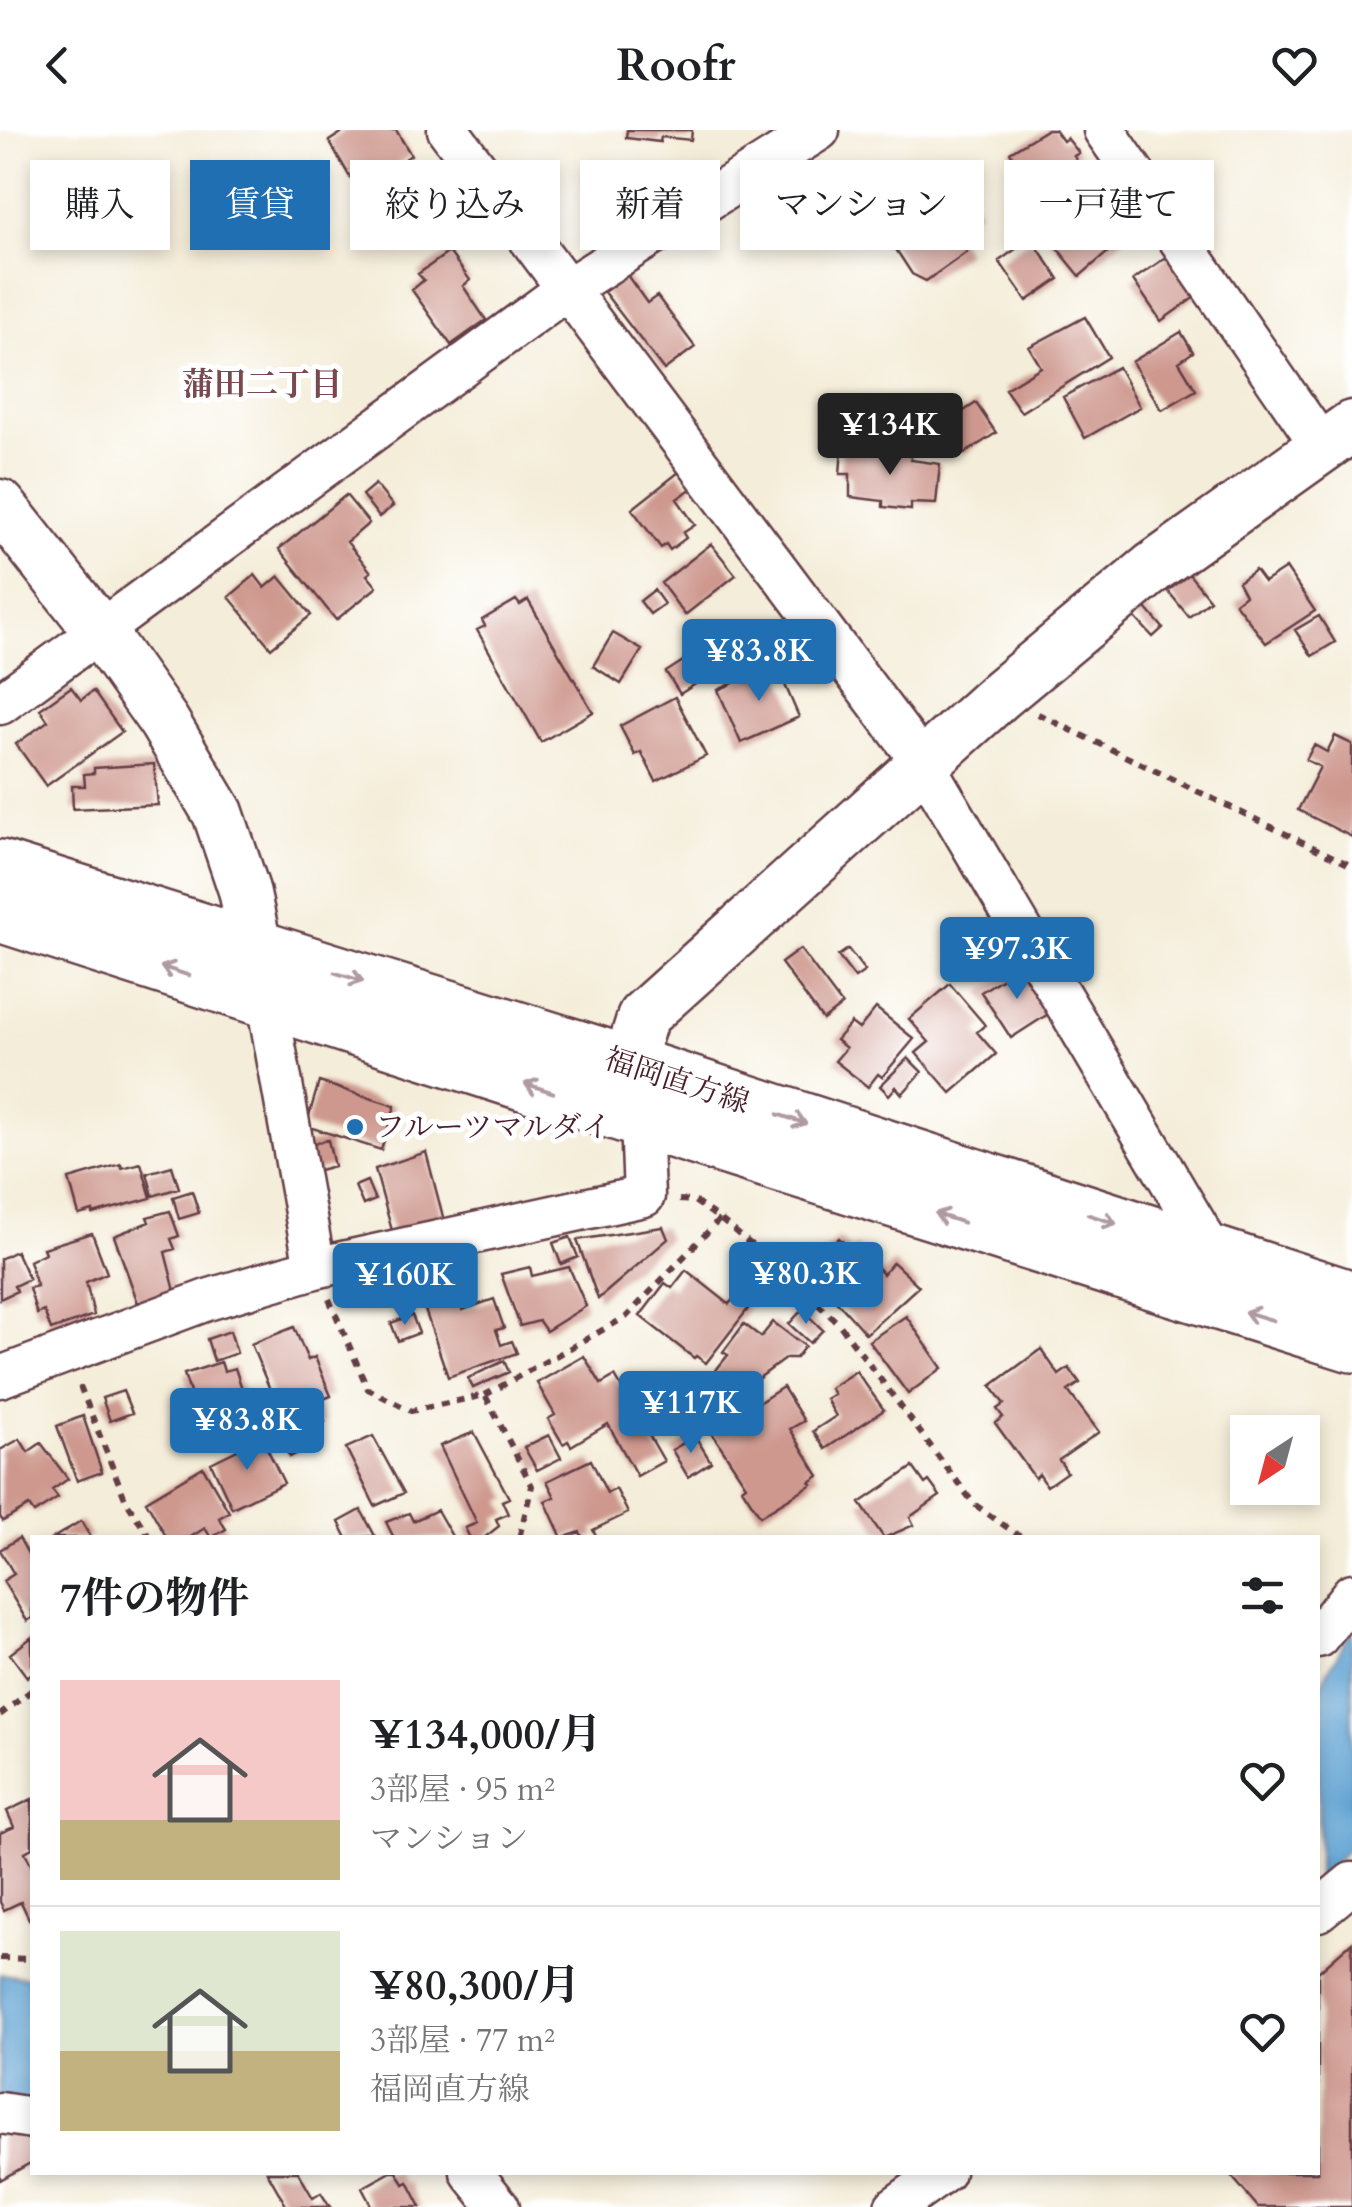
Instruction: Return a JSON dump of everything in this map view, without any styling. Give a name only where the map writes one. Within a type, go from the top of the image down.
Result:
[{"type":"main road","name":"福岡直方線","points":[[0,868],[628,1064],[1352,1299]]},
{"type":"main road","name":"福岡直方線","points":[[0,914],[1352,1344]]},
{"type":"street","points":[[448,130],[925,766],[1214,1255]]},
{"type":"street","points":[[0,704],[566,290],[819,130]]},
{"type":"street","points":[[1,1373],[207,1300],[315,1268],[644,1196],[641,1120],[628,1064],[643,1016],[1000,696],[1154,568],[1338,437],[1104,130]]},
{"type":"street","points":[[0,505],[99,630],[164,722],[218,812],[244,890],[315,1268]]},
{"type":"street","points":[[1320,1634],[1352,1594]]},
{"type":"street","points":[[1320,1909],[1352,1883]]},
{"type":"street","points":[[0,2113],[30,2118]]},
{"type":"street","points":[[473,2175],[499,2207]]},
{"type":"street","points":[[896,2207],[940,2175]]},
{"type":"path","points":[[1000,696],[1352,866]]},
{"type":"path","points":[[644,1196],[694,1201],[840,1324],[974,1504],[1018,1535]]},
{"type":"path","points":[[315,1268],[368,1389],[411,1412],[485,1395],[626,1316],[720,1219]]},
{"type":"path","points":[[66,1352],[126,1500],[148,1535]]},
{"type":"path","points":[[485,1395],[532,1486],[517,1535]]},
{"type":"path","points":[[0,1714],[30,1692]]},
{"type":"path","points":[[0,1958],[30,1959]]},
{"type":"water","points":[[1352,1629],[1352,1844],[1320,1879],[1320,1685]]},
{"type":"water","points":[[0,1974],[30,1978],[30,2103],[0,2100]]},
{"type":"building","points":[[346,130],[396,130],[411,155],[404,160],[350,160],[350,177],[329,141]]},
{"type":"building","points":[[627,130],[692,130],[691,140],[661,137],[660,142],[626,138]]},
{"type":"building","points":[[1046,130],[1055,130],[1079,153],[1074,156],[1076,160],[1015,160],[1010,152]]},
{"type":"building","points":[[896,250],[967,252],[926,281],[912,274]]},
{"type":"building","points":[[1014,250],[1039,250],[1059,279],[1027,301],[999,261]]},
{"type":"building","points":[[1059,250],[1110,250],[1080,276]]},
{"type":"building","points":[[449,252],[470,280],[463,286],[486,320],[451,345],[412,290],[424,280],[418,274]]},
{"type":"building","points":[[1171,254],[1199,294],[1161,321],[1133,280]]},
{"type":"building","points":[[627,275],[647,303],[657,296],[695,347],[664,370],[604,292]]},
{"type":"building","points":[[1085,317],[1109,357],[1021,412],[1005,389],[1041,367],[1029,347]]},
{"type":"building","points":[[1181,332],[1193,352],[1179,362],[1196,390],[1162,410],[1132,362]]},
{"type":"building","points":[[1118,367],[1140,407],[1085,438],[1063,397]]},
{"type":"building","points":[[976,403],[996,433],[964,454],[944,424]]},
{"type":"building","points":[[842,448],[911,453],[911,460],[940,464],[936,504],[911,503],[911,510],[850,497],[850,474],[840,474]]},
{"type":"building","points":[[679,472],[692,488],[677,499],[695,525],[670,550],[666,544],[661,548],[632,509]]},
{"type":"building","points":[[375,484],[393,506],[379,517],[362,495]]},
{"type":"building","points":[[346,495],[369,523],[347,542],[371,572],[367,575],[377,587],[336,620],[279,549]]},
{"type":"building","points":[[711,544],[736,575],[685,615],[661,583]]},
{"type":"building","points":[[1286,568],[1315,611],[1266,643],[1235,603],[1245,595],[1238,582],[1255,570],[1264,582]]},
{"type":"building","points":[[1189,574],[1210,600],[1189,617],[1168,591]]},
{"type":"building","points":[[255,575],[265,588],[279,576],[311,615],[271,648],[229,597]]},
{"type":"building","points":[[654,590],[664,604],[650,614],[640,601]]},
{"type":"building","points":[[516,600],[520,605],[528,600],[593,712],[541,742],[477,630],[485,626],[482,620]]},
{"type":"building","points":[[1141,602],[1163,628],[1153,637],[1130,612]]},
{"type":"building","points":[[1319,616],[1335,642],[1312,656],[1295,630]]},
{"type":"building","points":[[740,624],[754,646],[680,694],[666,672]]},
{"type":"building","points":[[613,633],[642,650],[621,684],[593,666]]},
{"type":"building","points":[[776,664],[799,717],[741,743],[718,690]]},
{"type":"building","points":[[71,687],[81,700],[93,691],[122,732],[46,786],[16,744],[48,721],[40,709]]},
{"type":"building","points":[[675,697],[706,756],[656,781],[641,752],[635,755],[620,726]]},
{"type":"building","points":[[1335,736],[1352,744],[1352,837],[1298,810],[1320,767],[1306,760],[1314,745],[1327,752]]},
{"type":"building","points":[[154,764],[158,805],[73,809],[72,786],[85,786],[84,774],[94,773],[94,768]]},
{"type":"building","points":[[800,949],[842,1005],[823,1020],[781,963]]},
{"type":"building","points":[[848,949],[865,971],[855,978],[838,956]]},
{"type":"building","points":[[1023,965],[1053,1011],[1011,1038],[981,992]]},
{"type":"building","points":[[950,984],[985,1025],[977,1032],[996,1054],[951,1093],[916,1053],[929,1042],[909,1019]]},
{"type":"building","points":[[876,1008],[914,1039],[882,1077],[878,1074],[868,1087],[835,1061],[846,1048],[836,1040],[851,1023],[859,1029]]},
{"type":"building","points":[[908,1058],[922,1072],[902,1094],[896,1087],[889,1095],[880,1086]]},
{"type":"building","points":[[319,1082],[395,1106],[381,1150],[306,1126]]},
{"type":"building","points":[[328,1140],[334,1166],[312,1172],[305,1145]]},
{"type":"building","points":[[426,1152],[447,1232],[396,1245],[375,1169]]},
{"type":"building","points":[[141,1163],[151,1198],[79,1215],[69,1179],[121,1164],[122,1168]]},
{"type":"building","points":[[172,1166],[179,1188],[153,1196],[147,1173]]},
{"type":"building","points":[[367,1181],[375,1200],[363,1205],[355,1186]]},
{"type":"building","points":[[192,1191],[199,1213],[179,1219],[173,1197]]},
{"type":"building","points":[[170,1211],[179,1236],[171,1239],[175,1249],[165,1252],[176,1295],[138,1303],[114,1236],[149,1222],[147,1217]]},
{"type":"building","points":[[663,1227],[668,1239],[598,1299],[577,1240]]},
{"type":"building","points":[[92,1233],[107,1273],[86,1282],[94,1315],[51,1330],[44,1311],[37,1314],[29,1288],[37,1286],[29,1261],[45,1253],[43,1248]]},
{"type":"building","points":[[570,1237],[578,1257],[561,1264],[553,1243]]},
{"type":"building","points":[[839,1238],[852,1251],[857,1246],[883,1274],[893,1262],[919,1286],[866,1334],[807,1268]]},
{"type":"building","points":[[16,1251],[29,1279],[14,1286],[17,1291],[0,1299],[0,1259]]},
{"type":"building","points":[[530,1267],[532,1276],[569,1267],[586,1306],[546,1331],[539,1321],[520,1326],[501,1274]]},
{"type":"building","points":[[686,1270],[729,1304],[735,1297],[748,1309],[706,1363],[640,1316],[665,1283],[672,1288]]},
{"type":"building","points":[[458,1299],[463,1310],[494,1299],[504,1328],[496,1330],[501,1345],[512,1341],[517,1353],[448,1377],[425,1310]]},
{"type":"building","points":[[802,1310],[823,1330],[810,1343],[789,1324]]},
{"type":"building","points":[[412,1315],[419,1333],[398,1341],[391,1323]]},
{"type":"building","points":[[906,1316],[942,1368],[908,1394],[869,1341]]},
{"type":"building","points":[[773,1322],[805,1346],[796,1358],[786,1358],[732,1398],[708,1380],[728,1355],[723,1352],[744,1324],[761,1337]]},
{"type":"building","points":[[294,1327],[308,1360],[315,1357],[331,1396],[281,1416],[251,1344]]},
{"type":"building","points":[[230,1331],[237,1353],[214,1361],[207,1339]]},
{"type":"building","points":[[1041,1349],[1059,1375],[1069,1368],[1080,1383],[1068,1391],[1099,1432],[1059,1460],[1067,1472],[1047,1486],[1039,1474],[1035,1478],[995,1423],[1003,1417],[997,1409],[1004,1404],[991,1386]]},
{"type":"building","points":[[584,1356],[601,1384],[615,1376],[664,1461],[637,1476],[608,1424],[571,1446],[568,1441],[563,1444],[548,1419],[555,1415],[537,1383]]},
{"type":"building","points":[[504,1361],[509,1372],[473,1388],[468,1378]]},
{"type":"building","points":[[221,1362],[224,1371],[235,1368],[254,1424],[205,1440],[184,1374]]},
{"type":"building","points":[[856,1371],[884,1410],[825,1449],[813,1431],[836,1416],[826,1399],[834,1394],[830,1388]]},
{"type":"building","points":[[783,1387],[804,1421],[790,1429],[819,1476],[760,1516],[742,1488],[746,1485],[712,1433]]},
{"type":"building","points":[[123,1391],[132,1413],[110,1421],[102,1398]]},
{"type":"building","points":[[317,1406],[325,1422],[298,1435],[290,1418]]},
{"type":"building","points":[[83,1416],[102,1472],[77,1481],[57,1426]]},
{"type":"building","points":[[293,1429],[303,1450],[290,1457],[279,1437]]},
{"type":"building","points":[[474,1432],[509,1498],[502,1501],[508,1514],[496,1519],[499,1526],[488,1535],[468,1535],[465,1528],[477,1523],[440,1446]]},
{"type":"building","points":[[549,1435],[561,1458],[537,1470],[524,1447]]},
{"type":"building","points":[[373,1436],[404,1493],[375,1506],[346,1448]]},
{"type":"building","points":[[695,1436],[711,1462],[688,1477],[672,1450]]},
{"type":"building","points":[[262,1438],[284,1483],[232,1508],[211,1463]]},
{"type":"building","points":[[20,1439],[28,1452],[41,1443],[68,1479],[52,1490],[58,1498],[34,1513],[29,1506],[3,1521],[0,1450]]},
{"type":"building","points":[[591,1460],[607,1493],[616,1489],[628,1513],[593,1530],[596,1535],[561,1535],[545,1501],[555,1497],[547,1481]]},
{"type":"building","points":[[203,1467],[229,1512],[219,1518],[226,1529],[216,1535],[209,1535],[205,1528],[194,1535],[165,1535],[146,1501]]},
{"type":"building","points":[[913,1467],[940,1496],[910,1517],[914,1525],[891,1535],[882,1535],[860,1503]]},
{"type":"building","points":[[361,1510],[374,1535],[346,1535],[339,1522]]},
{"type":"building","points":[[437,1510],[451,1535],[392,1535],[386,1522],[409,1513],[413,1521]]},
{"type":"building","points":[[81,1521],[89,1535],[58,1535]]},
{"type":"building","points":[[19,1538],[30,1557],[27,1621],[3,1581],[14,1574],[0,1550]]},
{"type":"building","points":[[30,1639],[30,1675],[27,1677],[10,1654]]},
{"type":"building","points":[[30,1800],[30,1849],[25,1852],[30,1863],[29,1919],[21,1902],[4,1910],[0,1902],[0,1833],[14,1827],[7,1811]]},
{"type":"building","points":[[1352,1942],[1352,2207],[1258,2207],[1231,2175],[1320,2175],[1320,1970]]},
{"type":"building","points":[[0,2128],[30,2130],[30,2163],[0,2180]]},
{"type":"building","points":[[269,2175],[300,2175],[313,2198],[321,2193],[330,2207],[287,2207]]},
{"type":"building","points":[[386,2175],[399,2175],[404,2184],[408,2182],[421,2207],[372,2207],[362,2188]]},
{"type":"place","name":"フルーツマルダイ","points":[[355,1127]]},
{"type":"district","name":"蒲田二丁目","points":[[262,385]]}]
